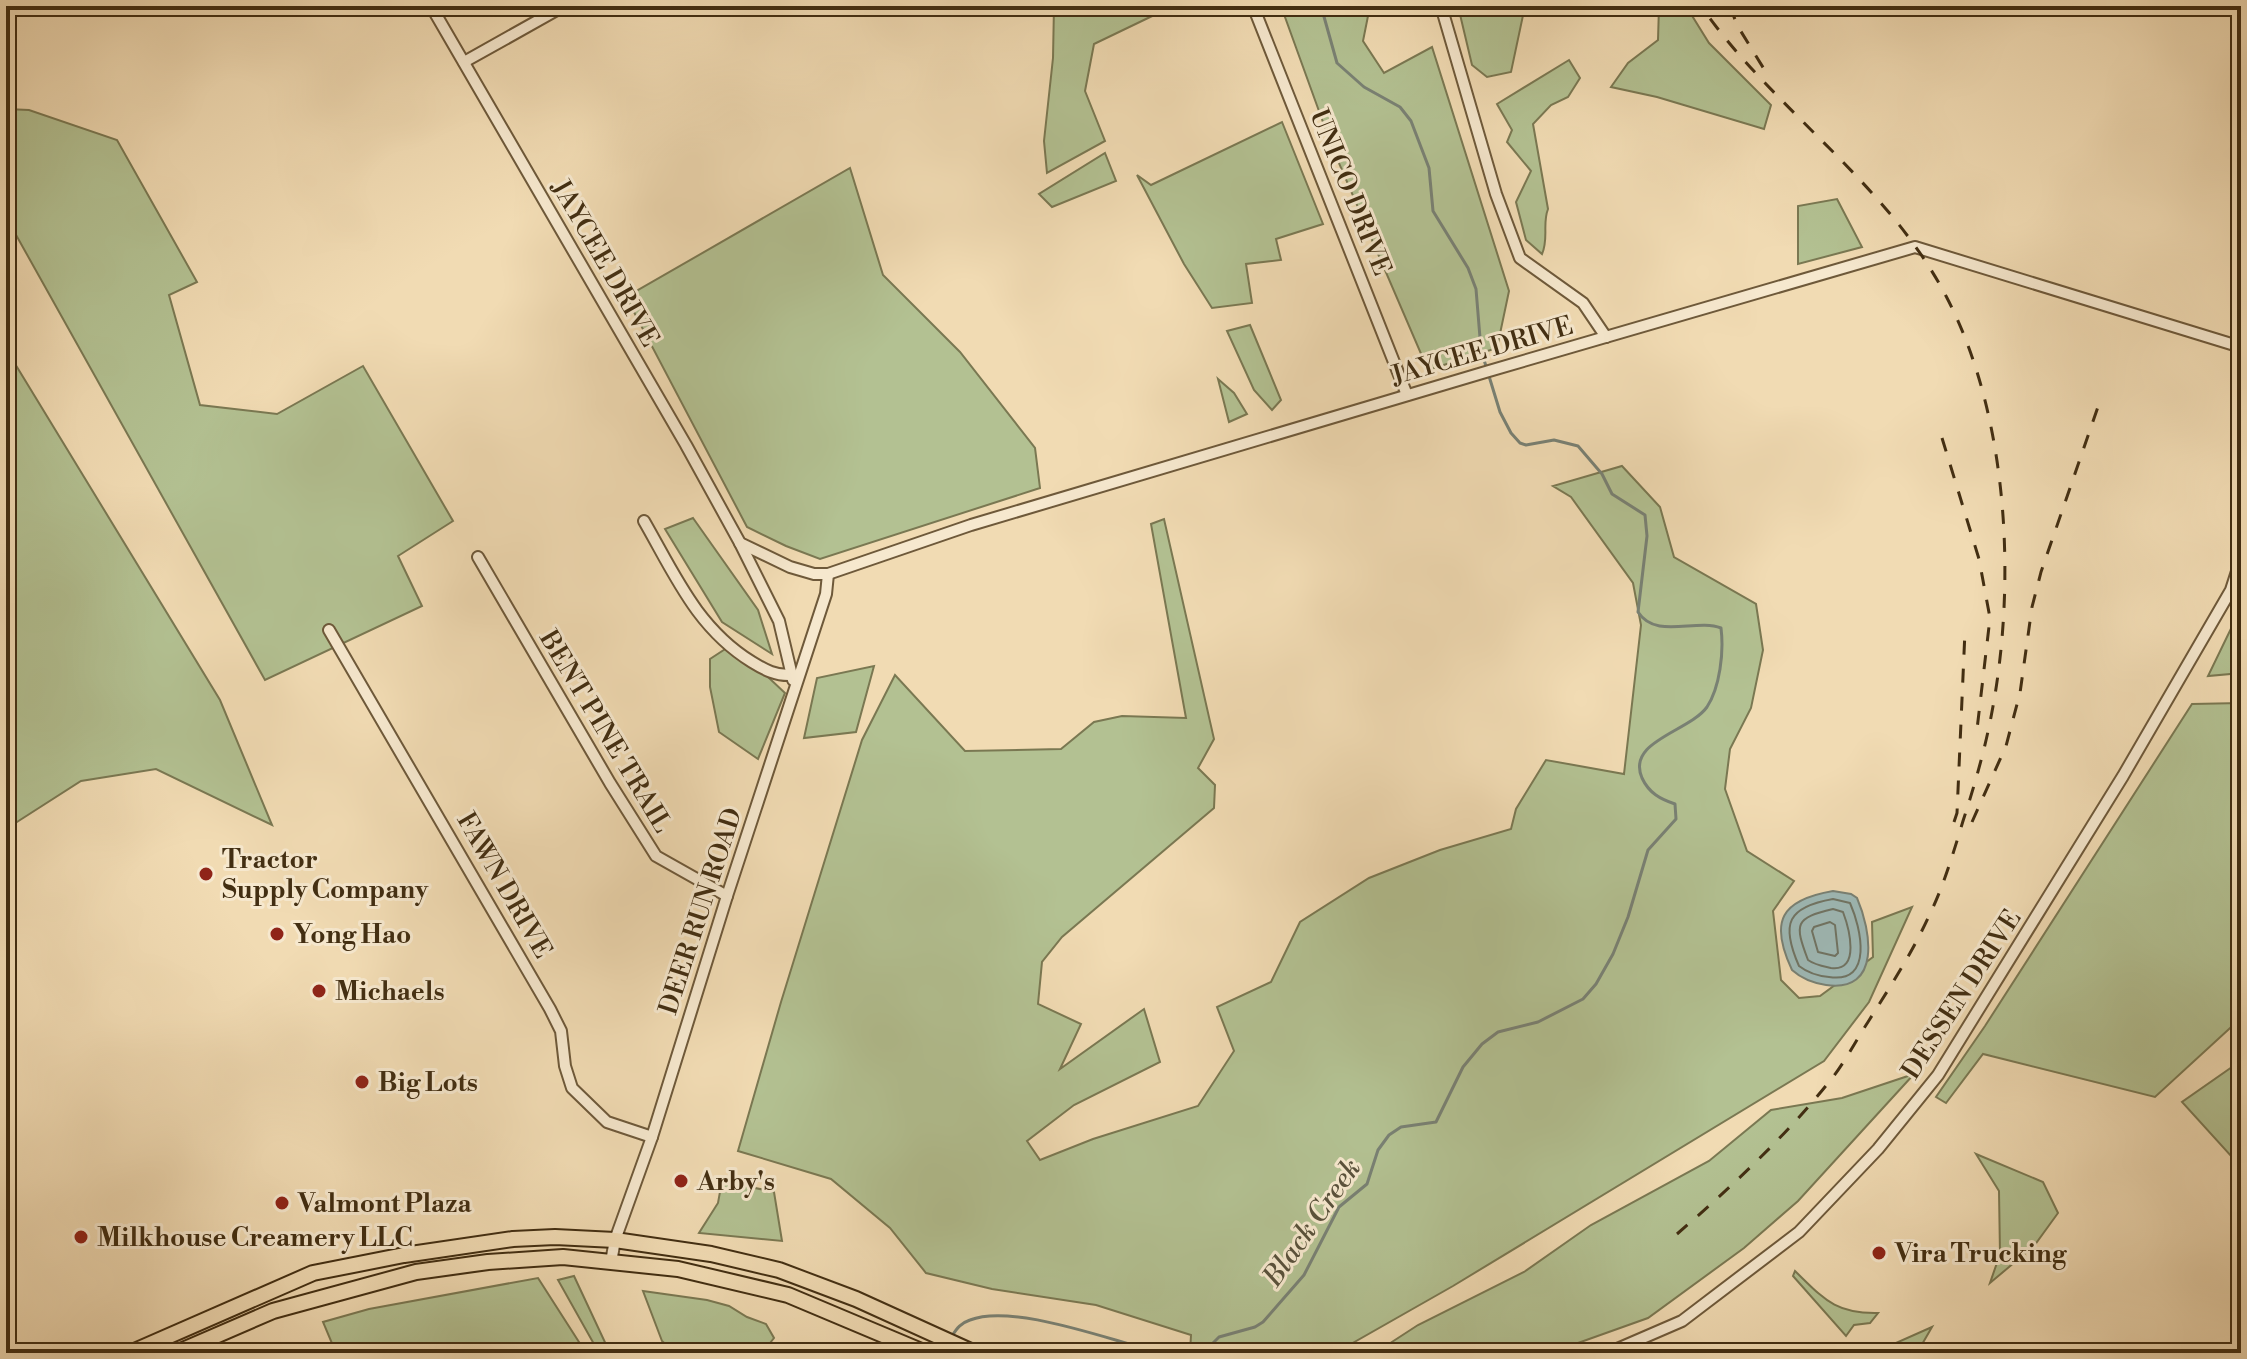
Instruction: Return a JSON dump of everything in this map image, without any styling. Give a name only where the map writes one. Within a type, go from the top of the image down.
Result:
[{"type":"highway","points":[[130,1353],[313,1273],[404,1255],[513,1239],[555,1237],[615,1240],[711,1254],[779,1270],[856,1299],[971,1351]]},
{"type":"highway","points":[[176,1353],[273,1311],[416,1272],[488,1262],[563,1257],[678,1269],[788,1295],[923,1352]]},
{"type":"street","name":"JAYCEE DRIVE","points":[[431,6],[740,543],[779,621],[795,689]]},
{"type":"street","points":[[464,62],[564,6]]},
{"type":"street","name":"UNICO DRIVE","points":[[1253,6],[1407,395]]},
{"type":"street","points":[[1441,6],[1496,194],[1520,258],[1583,303],[1606,337]]},
{"type":"street","name":"JAYCEE DRIVE","points":[[740,543],[790,567],[814,574],[828,574],[971,525],[1915,247],[2241,347]]},
{"type":"street","points":[[644,521],[691,601],[719,639],[770,672],[792,675]]},
{"type":"street","name":"BENT PINE TRAIL","points":[[478,557],[656,856],[727,896]]},
{"type":"street","name":"DESSEN DRIVE","points":[[1608,1353],[1682,1321],[1799,1232],[1910,1112],[1938,1075],[2123,776],[2231,590],[2241,559]]},
{"type":"street","name":"DEER RUN ROAD","points":[[611,1262],[615,1240],[652,1137],[826,594],[828,574]]},
{"type":"street","name":"FAWN DRIVE","points":[[329,630],[550,1009],[561,1031],[565,1066],[572,1088],[607,1122],[652,1137]]},
{"type":"green space","points":[[1054,6],[1173,6],[1094,44],[1085,91],[1105,141],[1047,173],[1044,141],[1053,58]]},
{"type":"green space","points":[[1281,6],[1370,6],[1363,41],[1384,73],[1432,47],[1509,291],[1497,348],[1428,370],[1332,147]]},
{"type":"green space","points":[[1458,6],[1525,6],[1511,72],[1487,77],[1472,65]]},
{"type":"green space","points":[[1659,6],[1686,6],[1709,43],[1771,105],[1764,129],[1657,97],[1611,87],[1628,63],[1658,40]]},
{"type":"green space","points":[[1569,60],[1580,78],[1568,97],[1551,105],[1533,124],[1548,209],[1542,254],[1526,240],[1516,202],[1531,171],[1507,142],[1512,130],[1497,104]]},
{"type":"green space","points":[[6,109],[29,110],[117,140],[197,282],[169,295],[200,405],[277,414],[363,366],[453,521],[398,556],[422,606],[265,680],[6,217]]},
{"type":"green space","points":[[1282,122],[1323,224],[1276,239],[1281,260],[1246,264],[1252,303],[1212,308],[1184,264],[1137,175],[1151,185]]},
{"type":"green space","points":[[1105,153],[1116,181],[1052,207],[1039,194]]},
{"type":"green space","points":[[850,168],[883,275],[960,352],[1035,448],[1040,488],[820,559],[747,527],[626,297]]},
{"type":"green space","points":[[1837,199],[1862,247],[1798,264],[1798,206]]},
{"type":"green space","points":[[1250,325],[1281,400],[1272,410],[1254,390],[1227,331]]},
{"type":"green space","points":[[6,349],[220,700],[272,825],[156,769],[81,781],[6,829]]},
{"type":"green space","points":[[1218,379],[1234,393],[1247,414],[1229,422]]},
{"type":"green space","points":[[1622,466],[1660,507],[1674,557],[1756,604],[1763,650],[1751,708],[1730,749],[1725,789],[1747,851],[1794,881],[1773,911],[1781,980],[1799,998],[1820,996],[1873,957],[1872,922],[1912,907],[1869,1002],[1824,1061],[1453,1286],[1335,1353],[1190,1353],[1191,1335],[1096,1305],[992,1289],[926,1273],[890,1228],[831,1179],[738,1151],[862,740],[895,675],[965,751],[1061,749],[1094,722],[1122,716],[1186,718],[1151,524],[1164,519],[1214,739],[1198,768],[1215,785],[1214,808],[1062,937],[1042,962],[1038,1004],[1081,1024],[1060,1069],[1144,1009],[1160,1062],[1074,1105],[1027,1141],[1040,1160],[1093,1139],[1198,1106],[1234,1051],[1217,1007],[1271,982],[1300,922],[1369,878],[1440,850],[1511,829],[1516,809],[1546,760],[1624,774],[1641,625],[1633,583],[1571,497],[1553,486]]},
{"type":"green space","points":[[693,518],[758,610],[772,654],[722,622],[665,529]]},
{"type":"green space","points":[[2241,608],[2241,673],[2208,676]]},
{"type":"green space","points":[[733,644],[785,693],[758,759],[719,732],[710,687],[710,659]]},
{"type":"green space","points":[[874,666],[856,732],[804,738],[817,678]]},
{"type":"green space","points":[[2241,703],[2241,1018],[2155,1097],[1983,1054],[1946,1103],[1936,1097],[2192,704]]},
{"type":"green space","points":[[2232,1067],[2241,1068],[2241,1167],[2182,1102]]},
{"type":"green space","points":[[1914,1074],[1798,1201],[1744,1248],[1648,1318],[1550,1353],[1375,1353],[1418,1325],[1524,1272],[1591,1225],[1709,1161],[1771,1110],[1842,1098]]},
{"type":"green space","points":[[1976,1154],[2043,1182],[2058,1213],[2034,1246],[1990,1283],[2000,1254],[1999,1191]]},
{"type":"green space","points":[[722,1181],[774,1192],[782,1241],[699,1233],[718,1203]]},
{"type":"green space","points":[[1795,1271],[1814,1290],[1840,1308],[1878,1313],[1870,1323],[1854,1325],[1846,1336],[1793,1276]]},
{"type":"green space","points":[[574,1276],[610,1353],[599,1353],[558,1280]]},
{"type":"green space","points":[[538,1278],[586,1353],[336,1353],[323,1322],[369,1309]]},
{"type":"green space","points":[[643,1291],[729,1306],[766,1324],[774,1338],[762,1353],[675,1353],[662,1341]]},
{"type":"green space","points":[[1932,1327],[1917,1353],[1883,1353],[1889,1346]]},
{"type":"water","points":[[1833,891],[1857,898],[1868,942],[1864,969],[1856,979],[1844,985],[1817,983],[1796,973],[1792,970],[1781,938],[1784,916],[1791,907],[1801,900]]},
{"type":"waterway","name":"Black Creek","points":[[952,1336],[970,1320],[1010,1316],[1061,1325],[1155,1351],[1179,1353],[1207,1349],[1219,1337],[1263,1322],[1304,1275],[1339,1207],[1367,1184],[1378,1150],[1389,1135],[1401,1127],[1436,1122],[1463,1067],[1482,1044],[1498,1032],[1538,1022],[1583,999],[1596,984],[1613,954],[1628,917],[1648,850],[1676,819],[1675,804],[1656,795],[1642,778],[1639,765],[1643,755],[1662,738],[1698,716],[1707,707],[1718,680],[1721,628],[1655,625],[1638,612],[1647,536],[1645,515],[1612,494],[1602,474],[1578,446],[1554,440],[1526,445],[1511,433],[1500,412],[1481,350],[1476,289],[1468,268],[1433,211],[1429,168],[1411,121],[1400,107],[1364,87],[1337,63],[1321,6]]},
{"type":"railway","points":[[1677,1234],[1756,1161],[1829,1082],[1915,943],[1944,881],[1978,770],[1991,717],[2004,612],[2005,557],[1995,447],[1967,343],[1946,296],[1893,217],[1761,79],[1701,6]]},
{"type":"railway","points":[[1730,6],[1737,25],[1764,69]]},
{"type":"railway","points":[[1972,822],[2006,746],[2020,693],[2032,607],[2041,572],[2100,401]]},
{"type":"railway","points":[[1942,438],[1979,559],[1990,618],[1976,738]]},
{"type":"railway","points":[[1954,822],[1957,813],[1965,631]]},
{"type":"place","name":"Tractor Supply Company","points":[[206,874]]},
{"type":"place","name":"Yong Hao","points":[[277,934]]},
{"type":"place","name":"Michaels","points":[[319,991]]},
{"type":"place","name":"Big Lots","points":[[362,1082]]},
{"type":"place","name":"Arby's","points":[[681,1181]]},
{"type":"place","name":"Valmont Plaza","points":[[282,1203]]},
{"type":"place","name":"Milkhouse Creamery LLC","points":[[81,1237]]},
{"type":"place","name":"Vira Trucking","points":[[1879,1253]]}]
